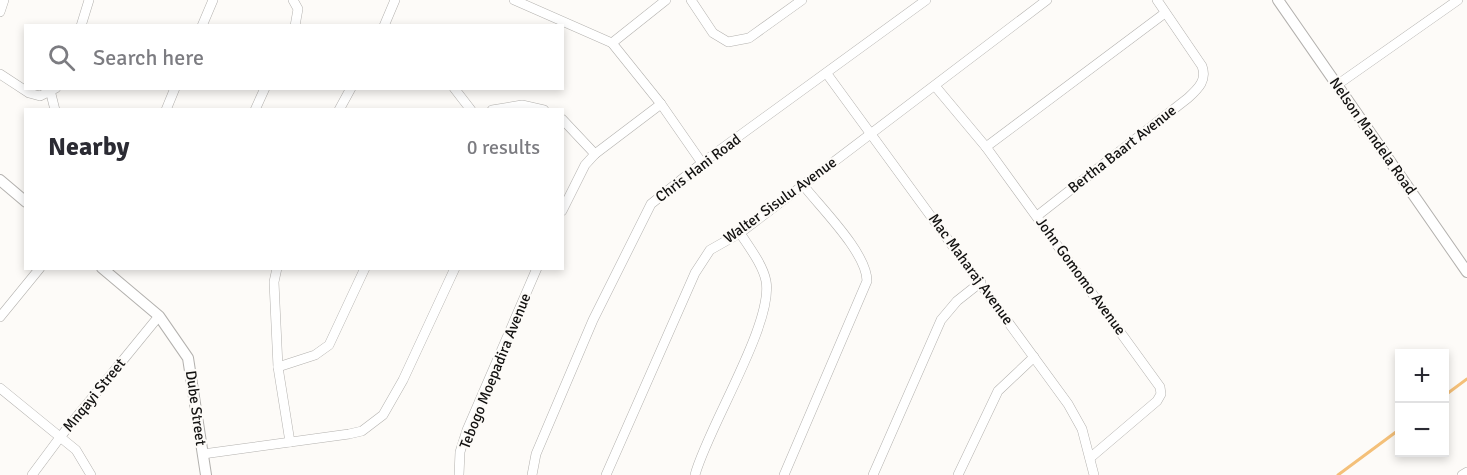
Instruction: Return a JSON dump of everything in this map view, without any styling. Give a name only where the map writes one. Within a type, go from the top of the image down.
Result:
[{"type":"street","points":[[0,12],[4,0]]},
{"type":"street","points":[[82,24],[89,0]]},
{"type":"street","points":[[203,24],[213,0]]},
{"type":"street","points":[[293,0],[298,9],[295,24]]},
{"type":"street","points":[[385,24],[395,0]]},
{"type":"street","points":[[514,0],[612,43],[661,104],[702,163]]},
{"type":"street","points":[[612,43],[666,0]]},
{"type":"street","points":[[691,0],[713,33],[728,42],[737,42],[755,34],[802,0]]},
{"type":"street","name":"Chris Hani Road","points":[[532,475],[536,454],[593,320],[651,204],[702,163],[926,0]]},
{"type":"street","name":"Walter Sisulu Avenue","points":[[606,475],[702,259],[710,250],[740,233],[871,131],[935,86],[1047,0]]},
{"type":"street","points":[[986,147],[1165,13],[1157,0]]},
{"type":"street","name":"Nelson Mandela Road","points":[[1278,0],[1467,272]]},
{"type":"street","points":[[1337,85],[1458,0]]},
{"type":"street","name":"Bertha Baart Avenue","points":[[1037,216],[1188,98],[1204,79],[1202,66],[1165,13]]},
{"type":"street","points":[[0,74],[24,90]]},
{"type":"street","name":"Mac Maharaj Avenue","points":[[827,74],[871,131],[1068,404],[1082,429],[1093,474]]},
{"type":"street","name":"John Gomomo Avenue","points":[[935,86],[986,147],[1160,387],[1161,394],[1157,401],[1090,458]]},
{"type":"street","points":[[24,90],[40,96],[53,91],[55,108]]},
{"type":"street","points":[[167,108],[174,90]]},
{"type":"street","points":[[256,108],[264,90]]},
{"type":"street","points":[[340,108],[350,90]]},
{"type":"street","points":[[456,90],[469,108]]},
{"type":"street","points":[[564,207],[580,173],[595,154],[661,104]]},
{"type":"street","points":[[498,108],[508,105],[531,107]]},
{"type":"street","points":[[564,121],[595,154]]},
{"type":"street","points":[[0,180],[24,200]]},
{"type":"street","points":[[784,475],[867,281],[867,272],[860,258],[803,185]]},
{"type":"street","points":[[695,475],[746,358],[763,310],[766,294],[766,278],[740,233]]},
{"type":"street","points":[[0,317],[38,270]]},
{"type":"street","name":"Dube Street","points":[[104,270],[159,316],[188,358],[206,475]]},
{"type":"street","points":[[277,270],[274,282],[279,367],[290,442]]},
{"type":"street","points":[[279,367],[315,355],[328,345],[364,270]]},
{"type":"street","points":[[202,454],[362,431],[382,415],[403,380],[454,270]]},
{"type":"street","name":"Tebogo Moepadira Avenue","points":[[459,475],[460,452],[467,430],[536,270]]},
{"type":"street","points":[[873,475],[941,320],[957,301],[981,282]]},
{"type":"street","name":"Mnqayi Street","points":[[32,475],[159,316]]},
{"type":"street","points":[[957,475],[998,391],[1034,357]]},
{"type":"street","points":[[0,388],[76,450],[91,475]]},
{"type":"street","points":[[1462,475],[1467,472]]},
{"type":"waterway","points":[[1449,392],[1467,379]]},
{"type":"waterway","points":[[1338,475],[1395,433]]}]
